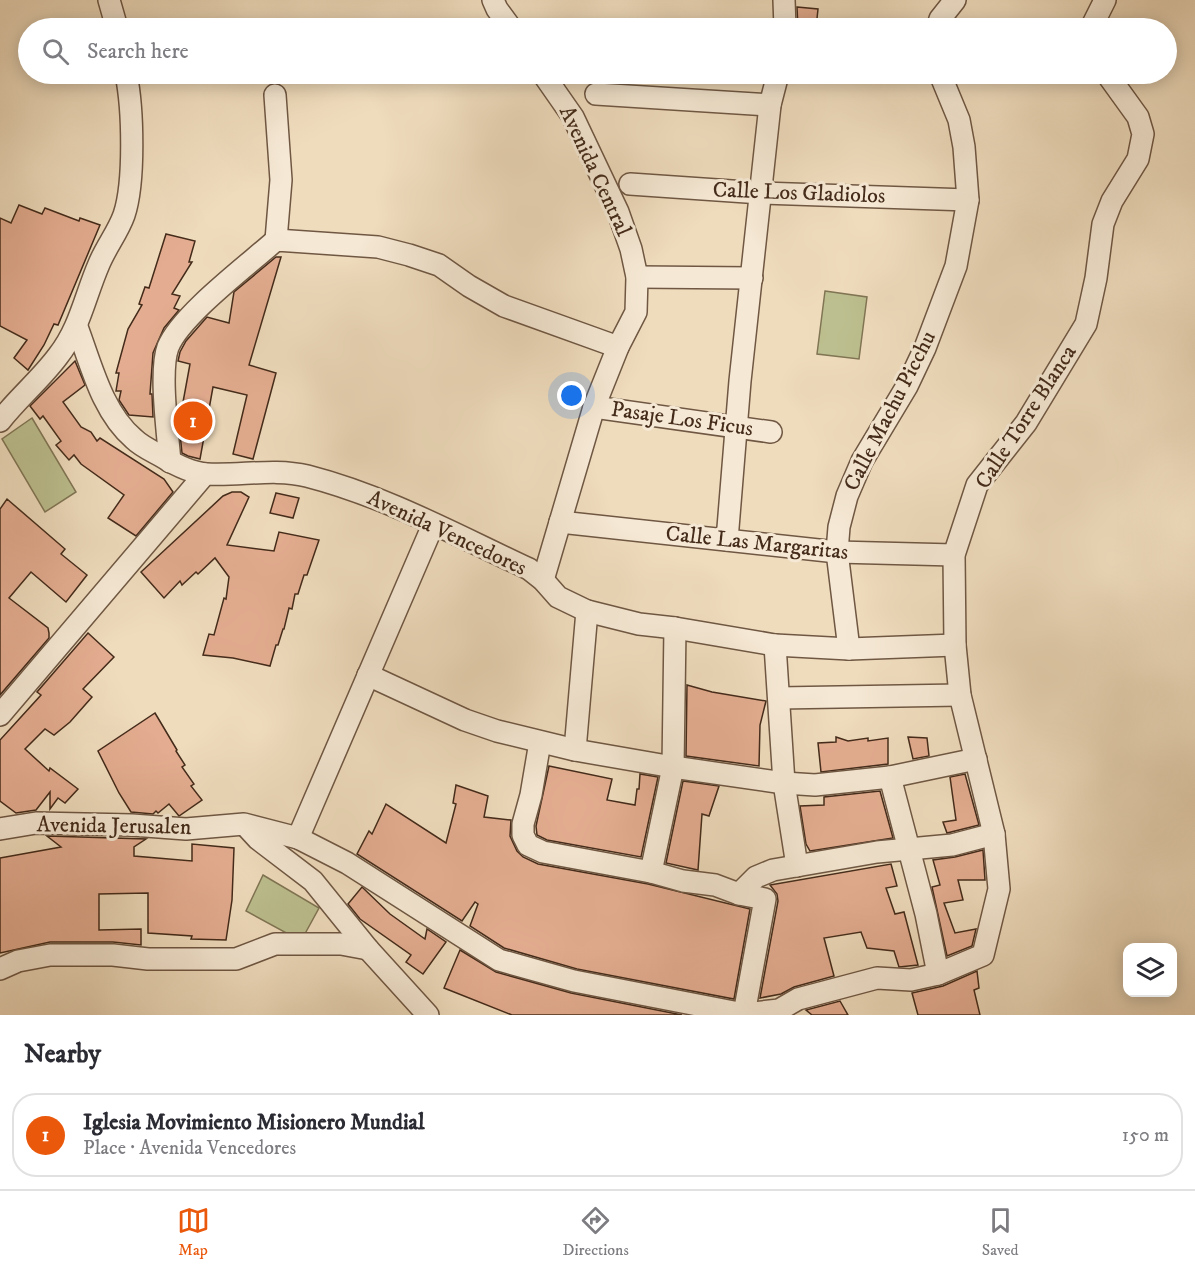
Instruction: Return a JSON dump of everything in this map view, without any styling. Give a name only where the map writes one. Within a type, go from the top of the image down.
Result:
[{"type":"street","points":[[109,0],[114,18]]},
{"type":"street","points":[[493,0],[504,18]]},
{"type":"street","points":[[784,0],[785,18]]},
{"type":"street","points":[[941,18],[955,0]]},
{"type":"street","points":[[1096,18],[1105,0]]},
{"type":"street","points":[[0,421],[58,356],[77,327],[99,264],[123,216],[129,192],[130,94],[128,84]]},
{"type":"street","name":"Avenida Central","points":[[543,580],[594,407],[618,347],[636,312],[637,277],[631,249],[618,212],[573,117],[550,84]]},
{"type":"street","points":[[727,540],[740,381],[770,105],[775,84]]},
{"type":"street","name":"Calle Machu Picchu","points":[[849,649],[837,552],[839,527],[847,496],[862,461],[907,386],[920,358],[956,266],[968,200],[964,147],[959,120],[944,84]]},
{"type":"street","name":"Calle Torre Blanca","points":[[939,974],[983,955],[999,890],[994,834],[960,695],[956,645],[954,555],[977,485],[1026,423],[1086,324],[1104,224],[1112,201],[1138,159],[1143,134],[1138,117],[1114,84]]},
{"type":"street","points":[[596,94],[770,105]]},
{"type":"street","points":[[170,462],[164,369],[168,347],[180,328],[195,311],[276,240],[280,180],[275,95]]},
{"type":"street","name":"Calle Los Gladiolos","points":[[630,184],[761,193],[968,200]]},
{"type":"street","points":[[276,240],[378,247],[409,255],[439,265],[504,306],[618,347]]},
{"type":"street","points":[[637,277],[752,278]]},
{"type":"street","name":"Avenida Vencedores","points":[[77,327],[115,418],[134,440],[170,462],[205,474],[265,472],[305,476],[370,496],[529,569],[543,580],[558,597],[586,611],[639,624],[775,645],[849,649],[956,645]]},
{"type":"street","name":"Pasaje Los Ficus","points":[[594,407],[771,432]]},
{"type":"street","points":[[0,715],[205,474]]},
{"type":"street","name":"Calle Las Margaritas","points":[[560,522],[837,552],[954,555]]},
{"type":"street","points":[[298,838],[433,525]]},
{"type":"street","points":[[575,750],[586,611]]},
{"type":"street","points":[[651,872],[673,767],[675,628]]},
{"type":"street","points":[[775,645],[784,783],[797,866]]},
{"type":"street","points":[[368,675],[465,720],[540,742],[673,767],[784,783],[815,785],[890,777],[976,759]]},
{"type":"street","points":[[779,699],[960,695]]},
{"type":"street","points":[[540,742],[531,795],[523,824],[523,835],[528,845],[543,852],[651,872],[683,881],[715,885],[765,900],[744,1014]]},
{"type":"street","points":[[236,824],[298,838],[347,863],[499,960],[574,981],[744,1014],[779,1010],[798,999],[877,978],[911,980],[939,974],[910,849],[890,777]]},
{"type":"street","name":"Avenida Jerusalen","points":[[0,829],[36,823],[186,829],[236,824]]},
{"type":"street","points":[[236,824],[313,881],[368,949],[428,1015]]},
{"type":"street","points":[[739,894],[756,877],[774,870],[877,852],[952,845],[994,834]]},
{"type":"street","points":[[0,969],[18,961],[50,955],[112,955],[148,959],[236,959],[275,944],[341,944],[368,949]]},
{"type":"green space","points":[[825,291],[867,297],[859,359],[817,354]]},
{"type":"green space","points":[[32,418],[76,492],[45,512],[2,439]]},
{"type":"green space","points":[[263,875],[319,908],[301,941],[246,911]]},
{"type":"building","points":[[797,7],[818,9],[817,18],[798,18]]},
{"type":"building","points":[[19,205],[42,214],[45,208],[79,221],[80,218],[100,225],[58,325],[54,324],[28,370],[14,358],[27,340],[0,326],[0,218],[11,223]]},
{"type":"building","points":[[166,234],[195,241],[189,262],[192,262],[172,294],[180,296],[174,308],[179,310],[164,328],[153,353],[150,394],[152,394],[153,417],[129,415],[119,400],[121,391],[116,391],[119,373],[116,373],[128,329],[142,305],[139,304],[145,287],[149,288]]},
{"type":"building","points":[[276,257],[281,257],[249,365],[276,373],[253,459],[233,454],[247,395],[213,387],[200,459],[188,456],[182,453],[179,424],[190,364],[178,361],[180,352],[186,341],[207,317],[229,323],[234,292]]},
{"type":"building","points":[[75,361],[85,385],[63,402],[81,427],[91,432],[97,441],[100,438],[164,479],[173,492],[136,536],[108,518],[124,495],[81,464],[74,455],[69,460],[56,445],[61,441],[43,416],[40,419],[30,406]]},
{"type":"building","points":[[232,492],[241,492],[249,497],[227,545],[274,551],[279,532],[319,540],[307,575],[304,575],[298,594],[295,594],[292,609],[289,608],[270,666],[233,658],[203,655],[209,634],[214,635],[224,598],[226,599],[229,577],[215,558],[182,585],[180,581],[164,598],[141,572],[223,496]]},
{"type":"building","points":[[276,493],[299,498],[293,518],[270,513]]},
{"type":"building","points":[[7,499],[65,549],[61,554],[87,575],[66,602],[31,572],[9,598],[48,628],[49,638],[0,695],[0,509]]},
{"type":"building","points":[[88,633],[114,657],[83,689],[92,697],[70,722],[54,735],[45,729],[25,749],[49,771],[50,768],[78,789],[65,803],[58,798],[50,809],[50,792],[36,810],[16,813],[0,801],[0,740],[41,695],[37,692]]},
{"type":"building","points":[[687,685],[712,692],[766,701],[760,725],[759,766],[686,756]]},
{"type":"building","points":[[155,713],[185,765],[182,767],[194,784],[191,786],[202,800],[179,816],[169,804],[158,813],[156,811],[153,814],[131,812],[98,751]]},
{"type":"building","points":[[836,737],[848,741],[888,738],[888,764],[821,772],[818,743],[836,742]]},
{"type":"building","points":[[908,737],[927,738],[929,756],[913,759]]},
{"type":"building","points":[[549,766],[612,779],[607,800],[635,805],[640,774],[658,777],[641,857],[547,840],[537,835],[536,826]]},
{"type":"building","points":[[965,774],[979,825],[947,833],[943,822],[956,820],[950,777]]},
{"type":"building","points":[[683,781],[719,786],[709,816],[702,814],[698,870],[666,863]]},
{"type":"building","points":[[456,785],[488,796],[484,817],[511,820],[510,836],[517,851],[523,857],[538,864],[648,884],[750,909],[734,999],[577,969],[504,948],[470,926],[478,904],[475,902],[462,921],[357,854],[369,831],[372,834],[386,804],[446,843],[456,804],[453,803]]},
{"type":"building","points":[[880,791],[893,838],[810,851],[806,844],[800,806],[824,805],[824,797]]},
{"type":"building","points":[[47,836],[146,839],[134,847],[134,856],[192,861],[192,844],[234,848],[232,900],[226,940],[191,939],[192,936],[148,933],[148,893],[99,894],[99,930],[141,929],[141,945],[113,942],[50,942],[0,953],[0,858],[61,847]]},
{"type":"building","points":[[983,850],[985,880],[958,880],[963,900],[944,903],[955,933],[976,929],[972,946],[947,956],[932,887],[940,885],[933,860]]},
{"type":"building","points":[[891,864],[897,886],[886,888],[895,914],[904,912],[918,965],[899,967],[894,951],[867,948],[861,932],[824,938],[834,976],[794,987],[781,994],[760,998],[778,901],[777,894],[770,885]]},
{"type":"building","points":[[362,887],[390,914],[425,939],[427,929],[446,942],[423,974],[406,962],[411,955],[360,919],[348,904]]},
{"type":"building","points":[[460,950],[496,972],[571,993],[682,1015],[512,1015],[444,988]]},
{"type":"building","points":[[977,971],[979,988],[974,990],[980,1015],[918,1015],[912,993],[943,986]]},
{"type":"building","points":[[840,1001],[848,1015],[812,1015],[806,1010]]},
{"type":"place","name":"Iglesia Movimiento Misionero Mundial","points":[[193,421]]}]
